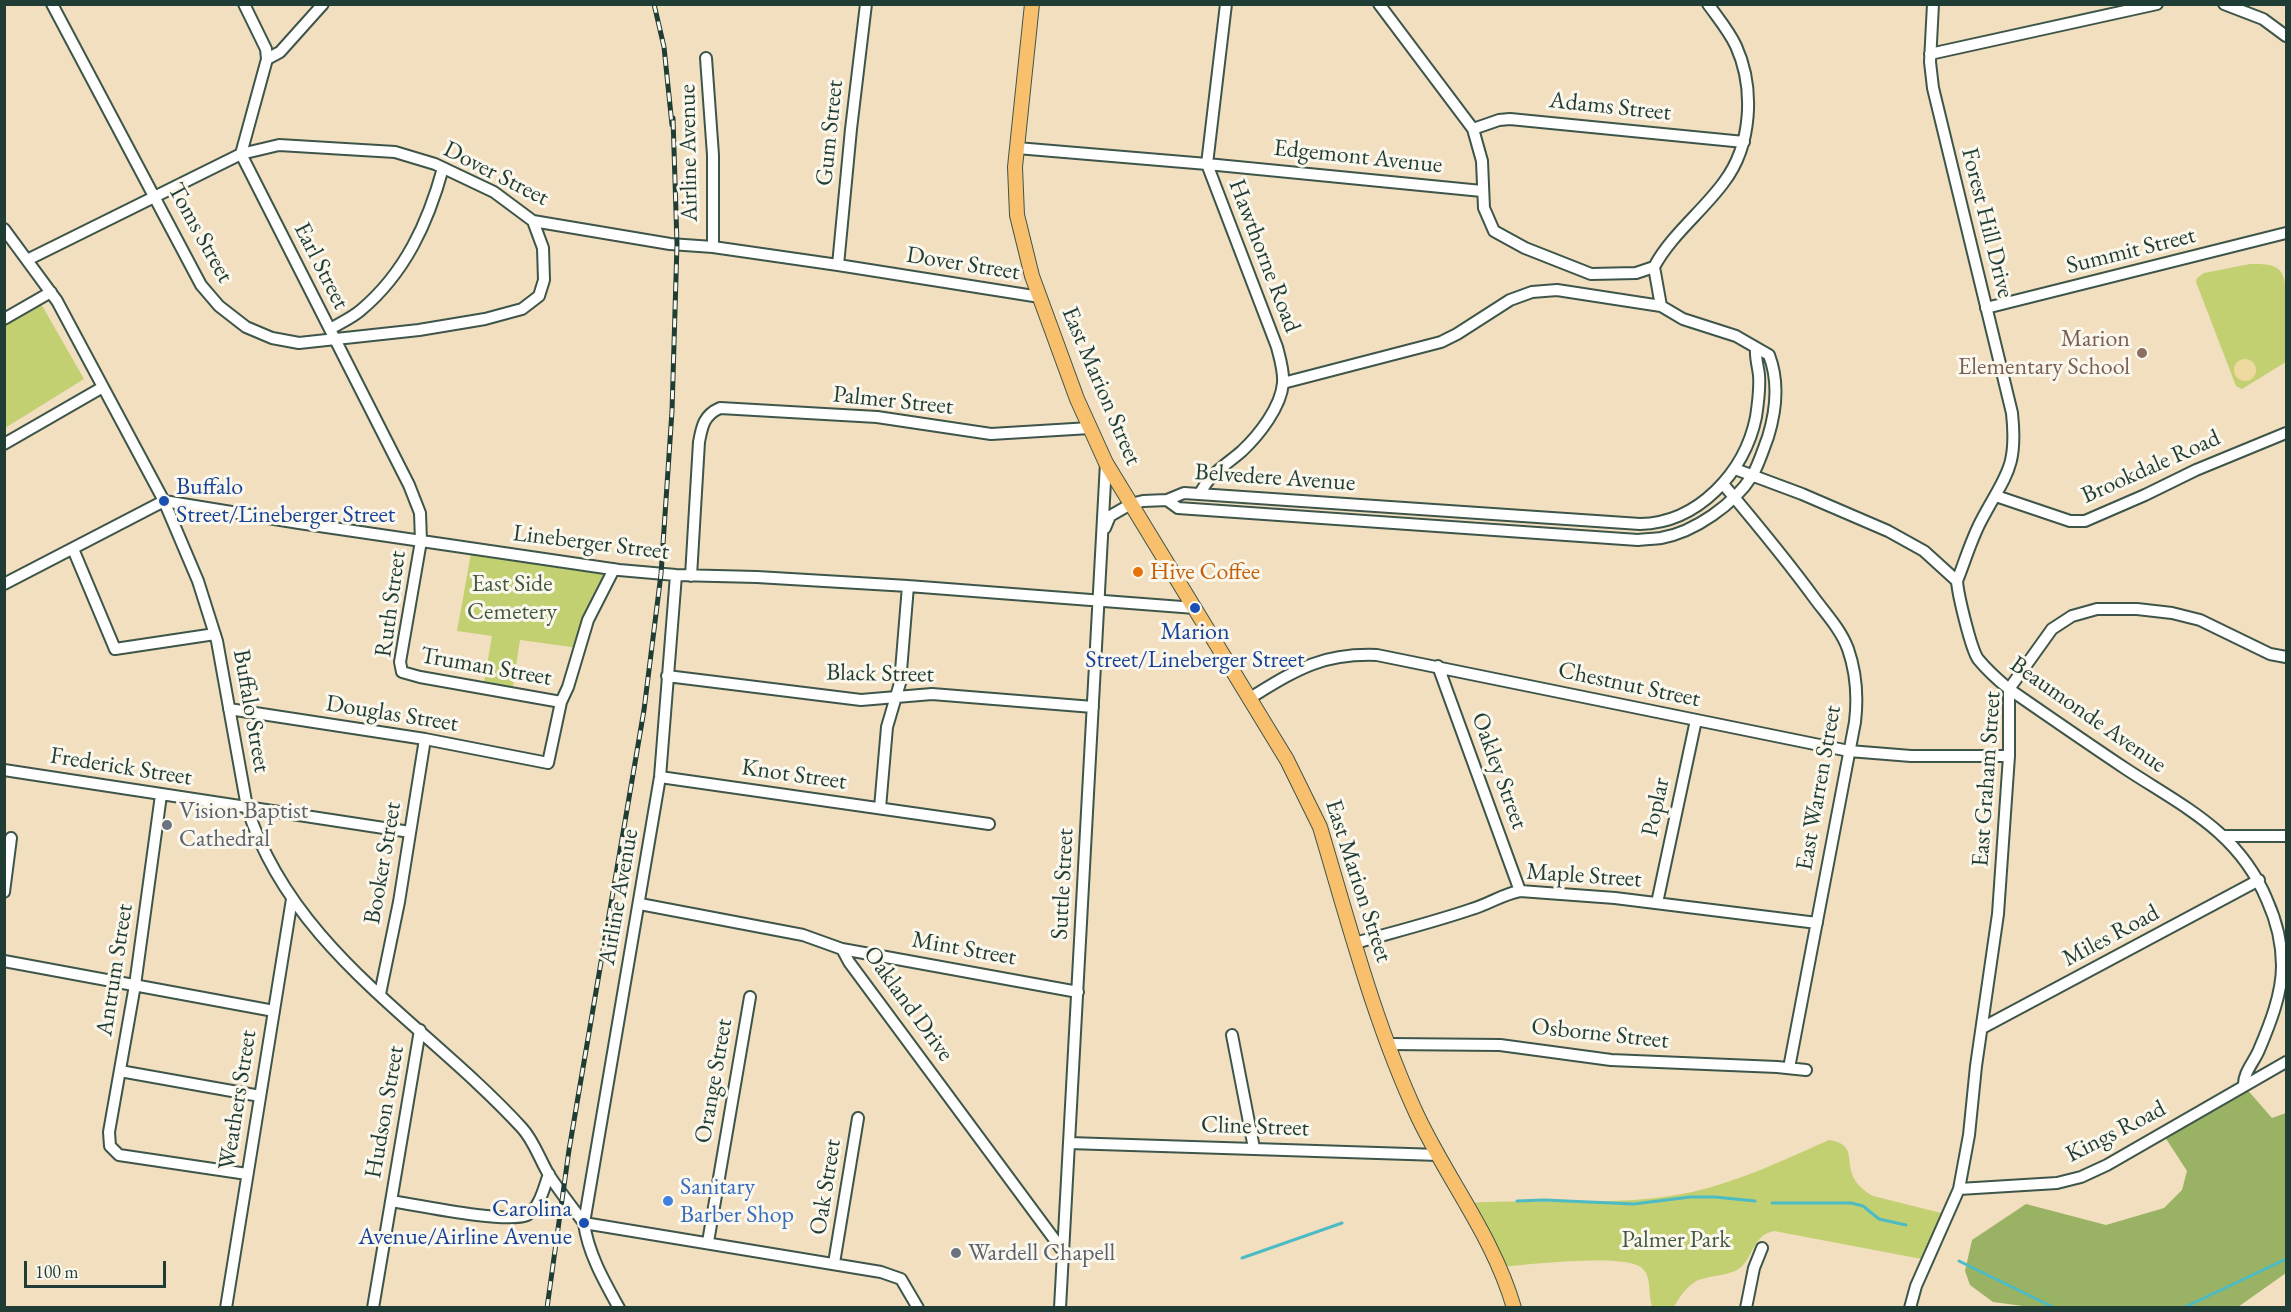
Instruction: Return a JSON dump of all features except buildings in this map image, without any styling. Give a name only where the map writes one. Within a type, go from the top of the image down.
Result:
[{"type":"main road","name":"East Marion Street","points":[[1032,4],[1015,167],[1017,215],[1025,254],[1040,297],[1090,428],[1106,463],[1250,698],[1310,804],[1320,827],[1389,1044],[1419,1118],[1494,1252],[1508,1284],[1515,1308]]},
{"type":"street","name":"Toms Street","points":[[52,4],[201,285],[229,316],[259,333],[286,341],[313,343],[418,330],[485,319],[522,309],[539,296],[544,280],[543,248],[533,221]]},
{"type":"street","points":[[241,154],[267,59],[266,49],[244,4]]},
{"type":"street","points":[[267,59],[280,52],[323,4]]},
{"type":"street","name":"Gum Street","points":[[838,265],[866,4]]},
{"type":"street","name":"Hawthorne Road","points":[[1200,494],[1208,479],[1242,451],[1262,427],[1276,404],[1283,383],[1282,363],[1277,347],[1207,164],[1226,4]]},
{"type":"street","points":[[1379,4],[1473,129],[1481,152],[1482,191],[1486,217],[1494,231],[1525,248],[1591,274],[1636,273],[1654,267],[1724,182],[1734,166],[1744,141],[1747,116],[1744,73],[1737,49],[1729,33],[1708,4]]},
{"type":"street","name":"Forest Hill Drive","points":[[1933,4],[1930,54],[1933,88],[2012,413],[2014,433],[2012,460],[1996,496],[1981,521],[1957,581]]},
{"type":"street","points":[[1930,54],[2157,4]]},
{"type":"street","points":[[2224,4],[2263,19],[2286,36]]},
{"type":"street","name":"Airline Avenue","points":[[706,58],[713,155],[713,248]]},
{"type":"street","name":"Adams Street","points":[[1473,129],[1499,120],[1510,119],[1744,141]]},
{"type":"street","name":"Dover Street","points":[[27,260],[241,154],[279,145],[395,152],[442,168],[494,192],[533,221],[670,244],[838,265],[1040,297]]},
{"type":"street","name":"Edgemont Avenue","points":[[1017,148],[1482,191]]},
{"type":"street","name":"Earl Street","points":[[241,154],[416,500],[420,513],[421,541]]},
{"type":"street","points":[[330,330],[361,311],[404,263],[422,231],[435,197],[442,168]]},
{"type":"street","name":"Buffalo Street","points":[[4,229],[51,292],[164,501],[198,581],[215,634],[247,807],[261,846],[292,899],[327,943],[355,972],[487,1091],[525,1131],[549,1174],[584,1223]]},
{"type":"street","name":"Summit Street","points":[[1986,308],[2286,233]]},
{"type":"street","points":[[1654,267],[1661,306]]},
{"type":"street","name":"Belvedere Avenue","points":[[1167,500],[1180,508],[1638,540],[1662,538],[1684,531],[1697,523],[1734,497],[1752,476],[1771,427],[1775,396],[1775,376],[1768,355],[1736,336],[1683,319],[1661,306],[1557,290],[1532,292],[1510,300],[1441,342],[1283,383]]},
{"type":"street","points":[[4,319],[51,292]]},
{"type":"street","name":"Belvedere Avenue","points":[[1131,504],[1167,500],[1181,493],[1652,524],[1685,512],[1710,497],[1735,469],[1753,430],[1756,415],[1759,376],[1756,348]]},
{"type":"street","points":[[4,444],[103,387]]},
{"type":"street","name":"Palmer Street","points":[[691,576],[699,442],[701,427],[711,412],[730,407],[903,420],[991,434],[1090,428]]},
{"type":"street","name":"Brookdale Road","points":[[1996,496],[2062,518],[2085,521],[2196,470],[2286,433]]},
{"type":"street","name":"Suttle Street","points":[[1060,1308],[1106,463]]},
{"type":"street","points":[[1735,469],[1802,494],[1896,535],[1924,551],[1957,581]]},
{"type":"street","name":"East Warren Street","points":[[1723,484],[1780,551],[1844,640],[1853,668],[1856,697],[1849,751],[1789,1068]]},
{"type":"street","points":[[4,584],[164,501]]},
{"type":"street","name":"Lineberger Street","points":[[164,501],[614,569],[691,576],[758,577],[908,586],[1195,608]]},
{"type":"street","points":[[1102,534],[1110,516],[1131,504]]},
{"type":"street","name":"Belvedere Avenue","points":[[1380,523],[1382,507]]},
{"type":"street","points":[[1569,535],[1571,520]]},
{"type":"street","name":"Ruth Street","points":[[402,672],[400,662],[421,541]]},
{"type":"street","points":[[73,549],[115,649],[215,634]]},
{"type":"street","points":[[561,702],[568,687],[588,620],[614,569]]},
{"type":"street","name":"Airline Avenue","points":[[584,1223],[660,777],[676,575]]},
{"type":"street","name":"Beaumonde Avenue","points":[[1957,581],[1958,593],[1974,652],[1989,671],[2009,689],[2224,836],[2245,858],[2259,880],[2276,924],[2281,948],[2282,974],[2274,1010],[2260,1049],[2243,1078],[2244,1086]]},
{"type":"street","points":[[880,808],[887,727],[900,683],[908,586]]},
{"type":"street","name":"East Graham Street","points":[[1959,1189],[1970,1135],[1998,914],[2009,756],[2009,689],[2052,629],[2072,616],[2097,609],[2137,609],[2172,613],[2200,620],[2270,654],[2286,657]]},
{"type":"street","name":"Chestnut Street","points":[[1250,698],[1314,663],[1337,656],[1377,655],[1849,751],[1911,756],[2009,756]]},
{"type":"street","name":"Oakley Street","points":[[1438,666],[1520,891]]},
{"type":"street","name":"Truman Street","points":[[402,672],[561,702]]},
{"type":"street","name":"Black Street","points":[[667,676],[861,700],[932,694],[1093,707]]},
{"type":"street","name":"Douglas Street","points":[[230,709],[425,739],[548,763],[561,702]]},
{"type":"street","name":"Poplar","points":[[1657,903],[1696,720]]},
{"type":"street","name":"Booker Street","points":[[380,994],[425,739]]},
{"type":"street","name":"Frederick Street","points":[[4,770],[410,832]]},
{"type":"street","name":"Knot Street","points":[[660,777],[989,824]]},
{"type":"street","name":"Antrum Street","points":[[161,795],[135,985],[109,1132],[112,1150],[119,1155],[247,1174]]},
{"type":"street","points":[[2224,836],[2286,836]]},
{"type":"street","points":[[4,892],[11,838]]},
{"type":"street","name":"Miles Road","points":[[1982,1029],[2259,880]]},
{"type":"street","name":"Maple Street","points":[[1355,943],[1476,908],[1520,891],[1603,897],[1817,923]]},
{"type":"street","name":"Weathers Street","points":[[226,1308],[292,899]]},
{"type":"street","name":"Oakland Drive","points":[[640,904],[803,935],[842,949],[849,962],[1064,1251]]},
{"type":"street","name":"Mint Street","points":[[842,949],[1078,992]]},
{"type":"street","points":[[4,961],[274,1011]]},
{"type":"street","name":"Orange Street","points":[[708,1242],[750,997]]},
{"type":"street","name":"Hudson Street","points":[[373,1308],[420,1030]]},
{"type":"street","points":[[1232,1035],[1254,1148]]},
{"type":"street","name":"Osborne Street","points":[[1389,1044],[1500,1045],[1611,1060],[1806,1070]]},
{"type":"street","name":"Kings Road","points":[[1959,1189],[2057,1183],[2081,1178],[2108,1165],[2286,1062]]},
{"type":"street","points":[[120,1071],[260,1096]]},
{"type":"street","name":"Oak Street","points":[[834,1263],[858,1118]]},
{"type":"street","name":"Cline Street","points":[[1070,1143],[1439,1155]]},
{"type":"street","points":[[391,1201],[480,1215],[517,1217],[526,1215],[534,1209],[542,1195],[549,1174]]},
{"type":"street","points":[[1911,1303],[1959,1189]]},
{"type":"street","points":[[619,1308],[590,1248],[584,1223],[881,1272],[901,1280],[918,1308]]},
{"type":"street","points":[[1746,1308],[1754,1268],[1762,1248]]},
{"type":"green space","points":[[2250,264],[2275,267],[2284,279],[2287,302],[2286,362],[2242,389],[2236,386],[2196,282],[2197,278],[2204,273]]},
{"type":"green space","points":[[40,302],[84,379],[5,428],[5,323]]},
{"type":"green space","name":"East Side Cemetery","points":[[472,548],[614,569],[579,648],[520,640],[512,693],[483,688],[492,636],[457,631]]},
{"type":"green space","points":[[2244,1086],[2272,1118],[2286,1113],[2286,1273],[2238,1307],[2038,1308],[1993,1302],[1970,1285],[1965,1271],[1972,1240],[2026,1204],[2106,1225],[2164,1208],[2182,1190],[2187,1171],[2163,1134]]},
{"type":"green space","name":"Palmer Park","points":[[1829,1140],[1844,1145],[1855,1180],[1873,1196],[1949,1215],[1927,1260],[1774,1231],[1767,1233],[1758,1241],[1740,1268],[1695,1282],[1685,1290],[1674,1307],[1653,1308],[1648,1277],[1642,1268],[1632,1264],[1616,1261],[1574,1261],[1500,1267],[1466,1203],[1608,1201],[1664,1197],[1727,1182]]},
{"type":"sand","points":[[2245,359],[2253,362],[2256,370],[2253,378],[2245,381],[2237,378],[2234,370],[2237,362]]},
{"type":"waterway","points":[[1517,1201],[1634,1204],[1690,1197],[1755,1201]]},
{"type":"waterway","points":[[1772,1203],[1851,1203],[1863,1206],[1879,1219],[1906,1225]]},
{"type":"waterway","points":[[1242,1258],[1342,1223]]},
{"type":"waterway","points":[[2183,1308],[2286,1259]]},
{"type":"waterway","points":[[1959,1261],[2055,1308]]},
{"type":"railway","points":[[654,4],[664,47],[672,125]]},
{"type":"railway","points":[[547,1308],[569,1150],[644,710],[661,574],[672,411],[677,244],[673,118]]},
{"type":"place","name":"Marion Elementary School","points":[[2142,353]]},
{"type":"place","name":"Buffalo Street/Lineberger Street","points":[[164,501]]},
{"type":"place","name":"Hive Coffee","points":[[1138,572]]},
{"type":"place","name":"Marion Street/Lineberger Street","points":[[1195,608]]},
{"type":"place","name":"Vision Baptist Cathedral","points":[[167,825]]},
{"type":"place","name":"Sanitary Barber Shop","points":[[668,1201]]},
{"type":"place","name":"Carolina Avenue/Airline Avenue","points":[[584,1223]]},
{"type":"place","name":"Wardell Chapell","points":[[956,1253]]}]
